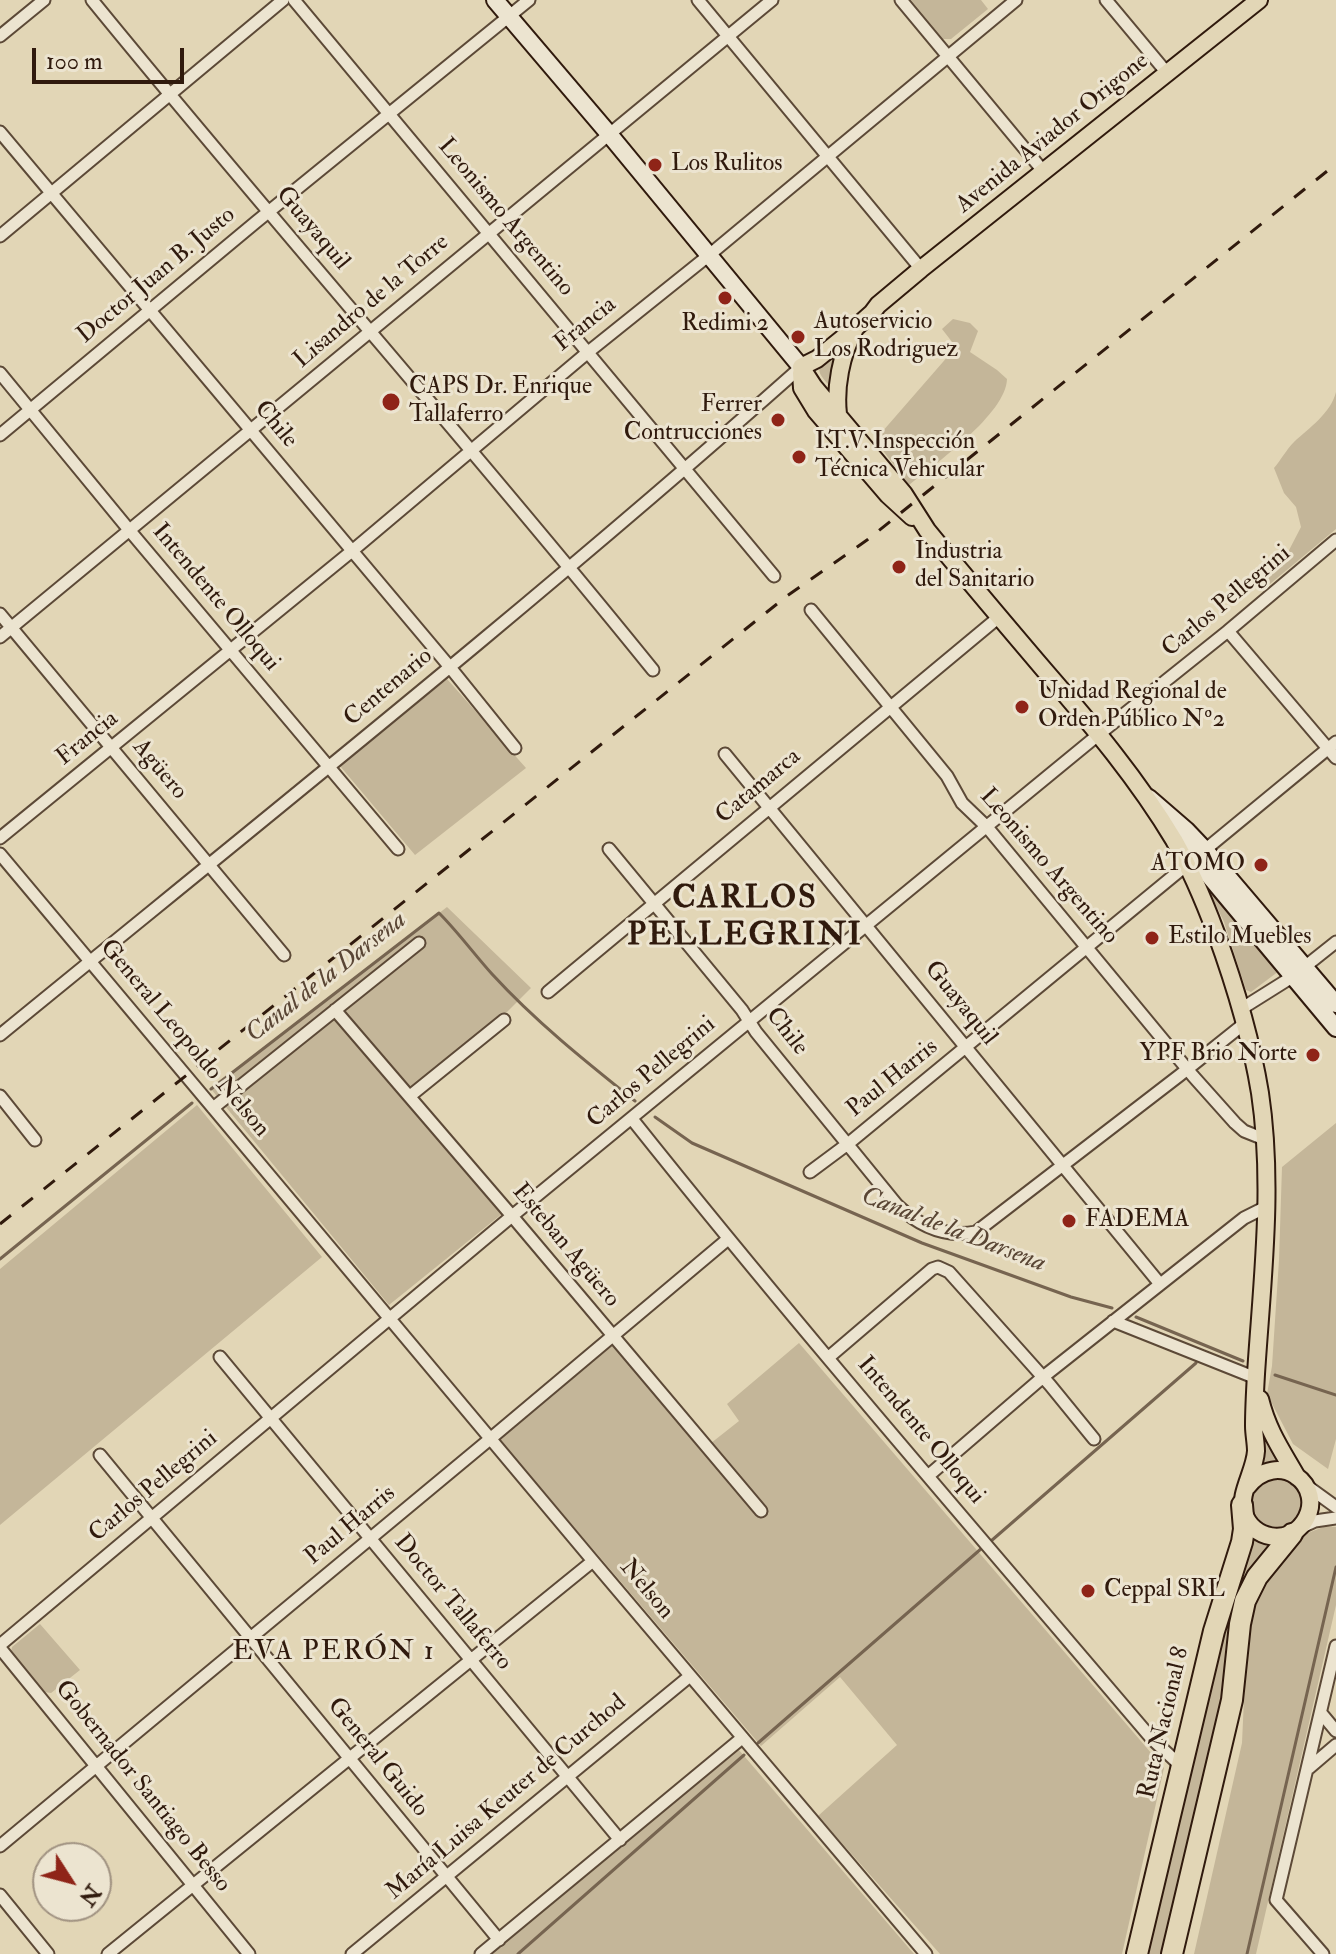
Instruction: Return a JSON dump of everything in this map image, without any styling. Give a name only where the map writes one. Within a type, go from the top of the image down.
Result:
[{"type":"highway","name":"Ruta Nacional 8","points":[[1137,1954],[1214,1631],[1242,1542],[1244,1496]]},
{"type":"highway","points":[[1172,1954],[1232,1700],[1245,1601],[1257,1577],[1296,1531]]},
{"type":"main road","points":[[495,0],[801,367],[904,494],[927,530],[1098,735],[1165,826],[1299,972],[1336,1004]]},
{"type":"main road","name":"Avenida Aviador Origone","points":[[801,367],[817,359],[921,269],[1259,0]]},
{"type":"main road","name":"Avenida Aviador Origone","points":[[801,367],[811,354],[866,309],[878,305]]},
{"type":"main road","points":[[838,414],[837,390],[845,351],[854,329]]},
{"type":"main road","points":[[801,367],[802,388],[816,411],[888,495],[927,530]]},
{"type":"main road","points":[[1140,790],[1186,830],[1206,904],[1243,1016],[1260,1093],[1266,1207],[1256,1381],[1255,1464],[1244,1496],[1244,1515],[1255,1530],[1273,1537],[1283,1537],[1296,1531],[1306,1520],[1310,1502],[1265,1419],[1256,1381]]},
{"type":"main road","points":[[1299,972],[1336,1028]]},
{"type":"main road","points":[[1244,1496],[1261,1473],[1270,1470],[1279,1469],[1300,1480]]},
{"type":"street","points":[[0,36],[44,0]]},
{"type":"street","name":"Guayaquil","points":[[92,0],[570,567],[653,670]]},
{"type":"street","points":[[0,236],[283,0]]},
{"type":"street","name":"Leonismo Argentino","points":[[294,0],[774,576]]},
{"type":"street","name":"Doctor Juan B. Justo","points":[[0,435],[529,0]]},
{"type":"street","points":[[698,0],[921,269]]},
{"type":"street","name":"Lisandro de la Torre","points":[[0,637],[772,0]]},
{"type":"street","points":[[901,0],[1044,172]]},
{"type":"street","name":"Francia","points":[[0,838],[112,749],[1016,0]]},
{"type":"street","points":[[1106,0],[1167,73]]},
{"type":"street","name":"Chile","points":[[0,132],[515,748]]},
{"type":"street","name":"Centenario","points":[[0,1035],[570,567],[801,367]]},
{"type":"street","name":"Intendente Olloqui","points":[[0,373],[398,849]]},
{"type":"street","name":"Carlos Pellegrini","points":[[0,1646],[512,1216],[1336,540]]},
{"type":"street","name":"Leonismo Argentino","points":[[811,610],[947,776],[962,803],[987,827],[1187,1069],[1235,1123],[1244,1131],[1264,1139]]},
{"type":"street","name":"Agüero","points":[[0,614],[284,955]]},
{"type":"street","name":"Catamarca","points":[[548,992],[999,617]]},
{"type":"street","points":[[1228,631],[1333,750]]},
{"type":"street","name":"Paul Harris","points":[[810,1172],[1333,750]]},
{"type":"street","name":"Guayaquil","points":[[725,754],[1160,1284]]},
{"type":"street","name":"Chile","points":[[609,849],[908,1216],[920,1224],[953,1234],[976,1232],[1063,1165]]},
{"type":"street","name":"General Leopoldo Nelson","points":[[0,854],[335,1253]]},
{"type":"street","points":[[1063,1165],[1187,1069],[1243,1016],[1336,942]]},
{"type":"street","points":[[213,1108],[419,943]]},
{"type":"street","name":"Esteban Agüero","points":[[335,1010],[761,1511]]},
{"type":"street","points":[[410,1096],[504,1020]]},
{"type":"street","points":[[0,1096],[35,1140]]},
{"type":"street","name":"Intendente Olloqui","points":[[632,1119],[728,1239],[928,1476],[1152,1739],[1181,1766]]},
{"type":"street","points":[[928,1476],[1113,1321],[1244,1218],[1266,1207]]},
{"type":"street","name":"Paul Harris","points":[[0,1846],[728,1239]]},
{"type":"street","name":"Nelson","points":[[335,1253],[926,1954]]},
{"type":"street","points":[[829,1357],[938,1267],[949,1272],[1094,1439]]},
{"type":"street","points":[[1113,1321],[1256,1381]]},
{"type":"street","name":"Doctor Tallaferro","points":[[220,1357],[620,1840]]},
{"type":"street","name":"General Guido","points":[[100,1455],[499,1940]]},
{"type":"street","points":[[1300,1480],[1336,1507]]},
{"type":"street","points":[[1296,1531],[1315,1521],[1336,1518]]},
{"type":"street","points":[[108,1954],[593,1561]]},
{"type":"street","name":"Gobernador Santiago Besso","points":[[0,1646],[249,1954]]},
{"type":"street","points":[[1336,1646],[1276,1900],[1325,1954],[1336,1946]]},
{"type":"street","name":"María Luisa Keuter de Curchod","points":[[352,1954],[690,1676]]},
{"type":"street","points":[[1321,1713],[1336,1731]]},
{"type":"street","points":[[481,1954],[742,1738]]},
{"type":"street","points":[[1308,1768],[1336,1745]]},
{"type":"street","points":[[0,1895],[48,1954]]},
{"type":"shaded area","points":[[911,0],[981,0],[988,9],[951,39],[943,39]]},
{"type":"shaded area","points":[[953,319],[970,323],[978,331],[970,352],[1007,379],[1004,393],[967,437],[909,485],[875,440],[956,347],[942,329]]},
{"type":"shaded area","points":[[834,354],[829,384],[828,384],[819,371]]},
{"type":"shaded area","points":[[1336,392],[1336,529],[1264,589],[1257,590],[1258,579],[1286,556],[1301,527],[1296,507],[1284,493],[1274,468],[1291,445],[1324,413]]},
{"type":"shaded area","points":[[447,679],[526,768],[415,855],[340,766]]},
{"type":"shaded area","points":[[1207,886],[1279,971],[1251,992],[1246,990],[1224,922]]},
{"type":"shaded area","points":[[447,907],[531,988],[503,1016],[402,1096],[503,1213],[389,1305],[211,1089]]},
{"type":"shaded area","points":[[197,1105],[322,1257],[0,1525],[0,1269]]},
{"type":"shaded area","points":[[1336,1123],[1336,1439],[1328,1469],[1293,1444],[1267,1394],[1272,1366],[1282,1167]]},
{"type":"shaded area","points":[[617,1342],[706,1447],[739,1421],[727,1404],[799,1343],[1164,1768],[1122,1954],[940,1954],[818,1816],[897,1745],[840,1677],[761,1746],[499,1439]]},
{"type":"shaded area","points":[[1258,1412],[1282,1462],[1258,1466]]},
{"type":"shaded area","points":[[1269,1476],[1288,1477],[1305,1498],[1297,1524],[1280,1531],[1264,1527],[1251,1510],[1254,1488]]},
{"type":"shaded area","points":[[1326,1526],[1336,1527],[1336,1605],[1256,1954],[1194,1954],[1242,1743],[1247,1632],[1252,1609],[1267,1580],[1300,1536]]},
{"type":"shaded area","points":[[1250,1537],[1275,1546],[1228,1674],[1168,1954],[1146,1954],[1223,1619]]},
{"type":"shaded area","points":[[40,1624],[80,1670],[51,1693],[44,1692],[11,1652],[12,1647]]},
{"type":"shaded area","points":[[739,1750],[914,1954],[488,1954]]},
{"type":"waterway","name":"Canal de la Darsena","points":[[211,1089],[439,913],[525,1008],[635,1101]]},
{"type":"waterway","points":[[0,1259],[192,1103]]},
{"type":"waterway","name":"Canal de la Darsena","points":[[655,1117],[692,1143],[922,1243],[1071,1297],[1112,1308]]},
{"type":"waterway","name":"Canal de la Darsena","points":[[1136,1317],[1243,1361]]},
{"type":"waterway","points":[[991,1541],[1196,1363]]},
{"type":"waterway","name":"Canal de la Darsena","points":[[1275,1375],[1336,1395]]},
{"type":"waterway","points":[[758,1743],[982,1548]]},
{"type":"waterway","points":[[1247,1954],[1336,1567]]},
{"type":"waterway","points":[[518,1954],[744,1755]]},
{"type":"railway","points":[[0,1224],[787,596],[867,540],[1336,164]]},
{"type":"place","name":"Los Rulitos","points":[[655,165]]},
{"type":"place","name":"Redimi 2","points":[[725,298]]},
{"type":"place","name":"Autoservicio Los Rodriguez","points":[[798,337]]},
{"type":"place","name":"CAPS Dr. Enrique Tallaferro","points":[[391,402]]},
{"type":"place","name":"Ferrer Contrucciones","points":[[778,420]]},
{"type":"place","name":"I.T.V. Inspección Técnica Vehicular","points":[[799,457]]},
{"type":"place","name":"Industria del Sanitario","points":[[899,567]]},
{"type":"place","name":"Unidad Regional de Orden Público Nº2","points":[[1022,707]]},
{"type":"place","name":"ATOMO","points":[[1261,865]]},
{"type":"place","name":"Estilo Muebles","points":[[1152,938]]},
{"type":"place","name":"YPF Brio Norte","points":[[1313,1055]]},
{"type":"place","name":"FADEMA","points":[[1069,1221]]},
{"type":"place","name":"Ceppal SRL","points":[[1088,1591]]},
{"type":"district","name":"CARLOS PELLEGRINI","points":[[745,918]]},
{"type":"district","name":"EVA PERÓN 1","points":[[334,1653]]}]
